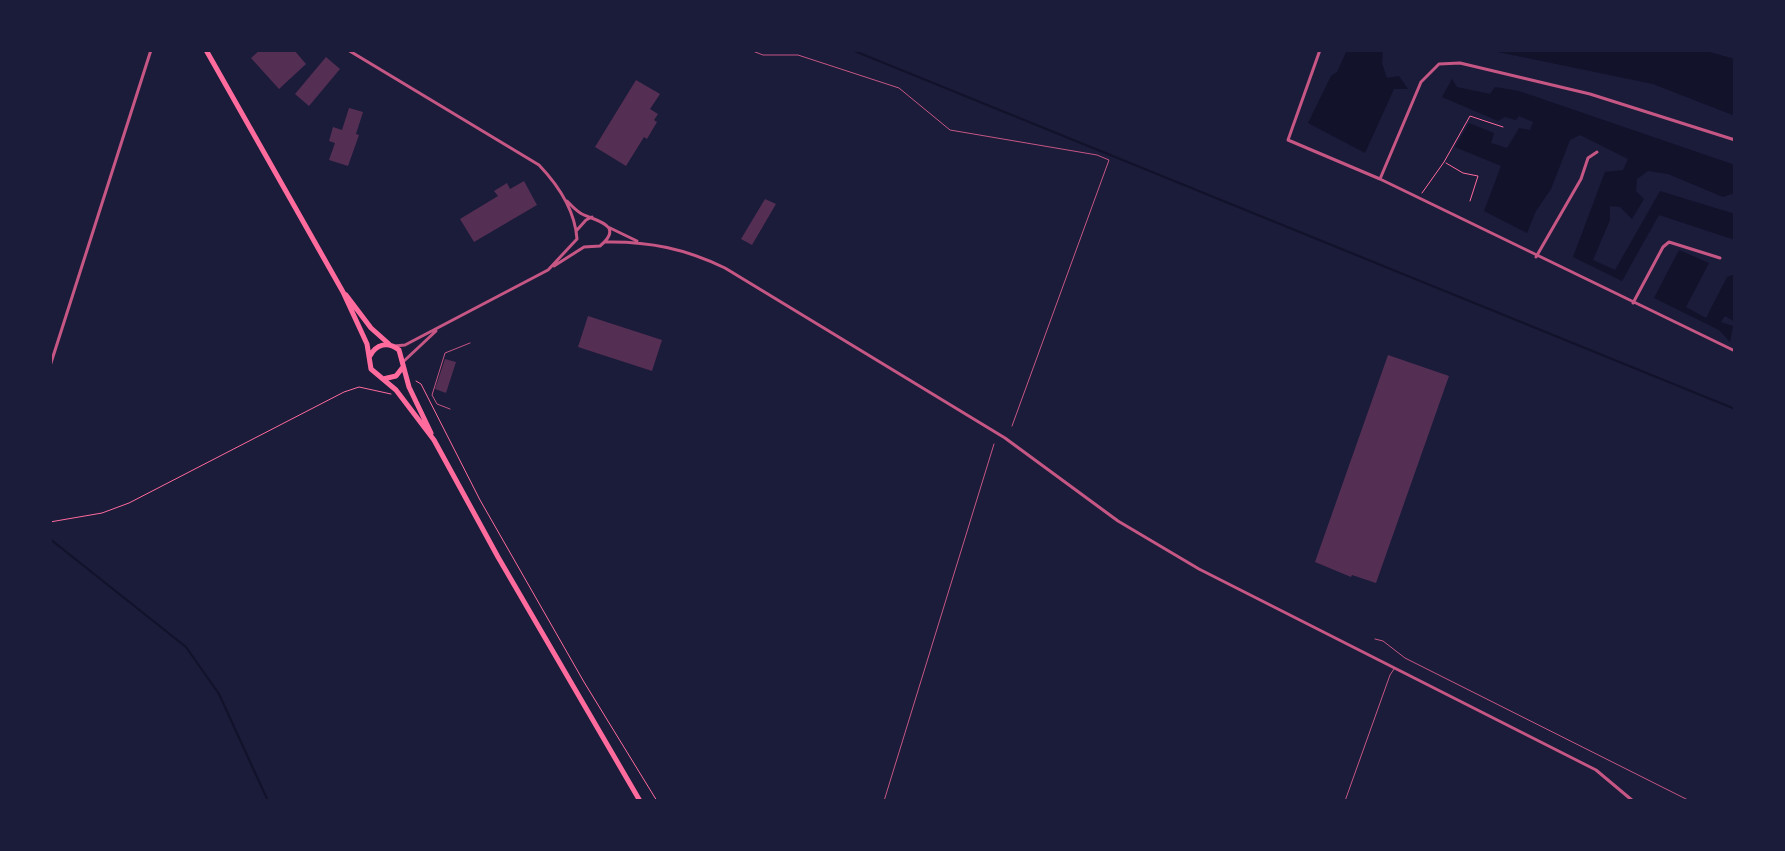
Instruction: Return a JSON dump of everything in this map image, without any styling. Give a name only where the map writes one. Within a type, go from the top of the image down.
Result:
[{"type":"main road","points":[[206,50],[343,292],[367,344],[371,369],[396,390],[434,440]]},
{"type":"main road","points":[[343,292],[371,328],[399,350],[408,382],[434,440],[498,557],[640,801]]},
{"type":"main road","points":[[370,357],[377,347],[392,345]]},
{"type":"main road","points":[[379,377],[390,379],[396,376],[403,364]]},
{"type":"street","points":[[50,366],[151,50]]},
{"type":"street","points":[[348,50],[539,165],[565,199],[575,220],[577,239],[584,247]]},
{"type":"street","points":[[1320,50],[1288,140],[1380,179],[1735,351]]},
{"type":"street","points":[[1380,179],[1421,82],[1439,64],[1460,63],[1590,94],[1735,140]]},
{"type":"street","points":[[1536,257],[1581,179],[1588,158],[1597,152]]},
{"type":"street","points":[[565,199],[580,213],[603,221],[608,227],[640,243]]},
{"type":"street","points":[[577,230],[592,217]]},
{"type":"street","points":[[605,242],[608,227]]},
{"type":"street","points":[[549,269],[577,239]]},
{"type":"street","points":[[392,345],[405,345],[439,328],[584,247],[595,248],[605,242],[673,248],[725,268],[1005,438],[1118,521],[1199,569],[1596,770],[1633,801]]},
{"type":"street","points":[[1633,303],[1663,247],[1669,242],[1720,258]]},
{"type":"street","points":[[403,364],[439,328]]},
{"type":"lane","points":[[750,50],[763,55],[798,55],[899,88],[950,130],[1097,155],[1109,160],[1012,426]]},
{"type":"lane","points":[[450,409],[433,401],[432,395],[445,353],[470,343]]},
{"type":"lane","points":[[884,801],[994,444]]},
{"type":"lane","points":[[1375,639],[1383,641],[1405,658],[1690,801]]},
{"type":"lane","points":[[1345,801],[1395,668]]},
{"type":"path","points":[[1418,199],[1470,116],[1503,127]]},
{"type":"path","points":[[1444,162],[1463,173],[1478,176],[1470,201]]},
{"type":"path","points":[[408,382],[421,384],[480,500],[584,682],[657,801]]},
{"type":"path","points":[[50,522],[102,513],[129,503],[344,392],[359,387],[387,394],[396,390]]},
{"type":"shaded area","points":[[1347,50],[1383,50],[1382,63],[1387,78],[1399,76],[1408,89],[1394,89],[1365,153],[1308,123]]},
{"type":"shaded area","points":[[1488,50],[1702,50],[1735,59],[1735,116],[1653,84]]},
{"type":"shaded area","points":[[1452,79],[1457,87],[1490,94],[1495,87],[1519,91],[1735,165],[1735,193],[1723,197],[1668,174],[1648,171],[1637,179],[1636,191],[1644,199],[1632,219],[1620,207],[1610,206],[1610,220],[1593,260],[1615,270],[1660,191],[1735,214],[1735,240],[1659,215],[1622,281],[1573,257],[1605,172],[1623,170],[1628,159],[1580,135],[1570,140],[1551,189],[1536,211],[1527,233],[1484,211],[1501,166],[1455,147],[1469,123],[1494,133],[1491,143],[1507,148],[1519,128],[1530,130],[1533,122],[1519,116],[1516,120],[1505,117],[1498,121],[1442,97]]},
{"type":"shaded area","points":[[1679,250],[1709,263],[1686,307],[1706,318],[1727,277],[1735,274],[1735,322],[1725,316],[1721,322],[1733,326],[1730,342],[1719,330],[1654,298]]},
{"type":"building","points":[[260,50],[294,50],[306,64],[279,89],[251,58]]},
{"type":"building","points":[[326,57],[340,69],[309,106],[295,94]]},
{"type":"building","points":[[636,80],[660,94],[650,109],[658,114],[647,139],[644,137],[626,166],[595,147]]},
{"type":"building","points":[[349,108],[363,112],[348,166],[329,160],[335,143],[329,141],[333,127],[342,130]]},
{"type":"building","points":[[524,181],[537,205],[474,242],[460,219],[498,196],[494,191],[507,183],[510,189]]},
{"type":"building","points":[[765,199],[776,204],[752,245],[741,239]]},
{"type":"building","points":[[588,316],[662,340],[652,371],[578,347]]},
{"type":"building","points":[[1388,355],[1449,376],[1376,583],[1351,577],[1315,562]]},
{"type":"building","points":[[445,359],[456,362],[446,393],[435,389]]},
{"type":"waterway","points":[[852,50],[1735,409]]},
{"type":"waterway","points":[[50,539],[186,647],[219,694],[268,801]]}]
